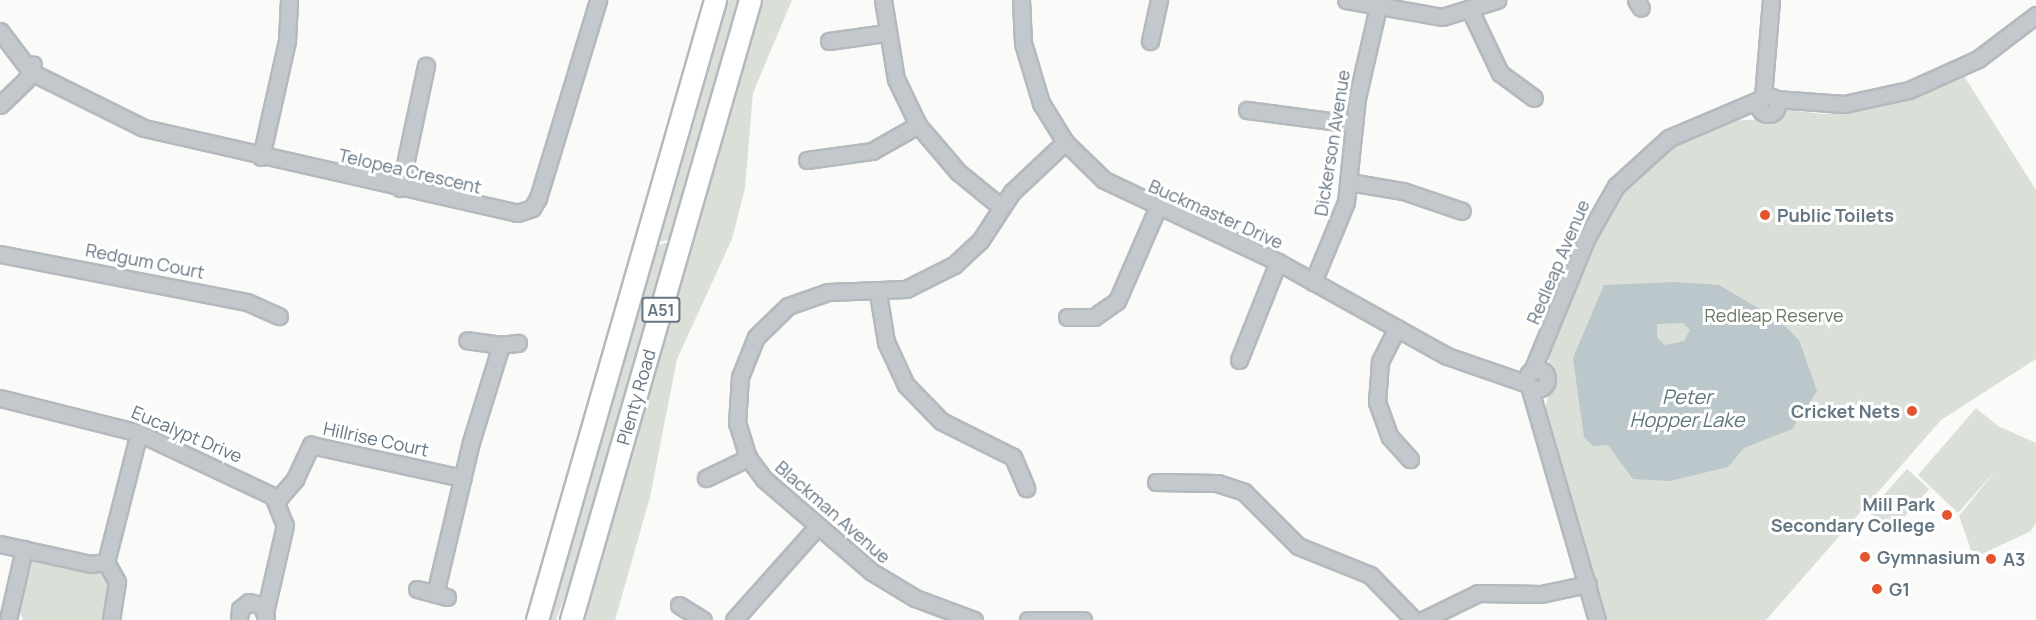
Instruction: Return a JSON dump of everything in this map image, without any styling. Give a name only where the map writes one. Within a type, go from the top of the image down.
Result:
[{"type":"highway","name":"Plenty Road","points":[[537,620],[715,0]]},
{"type":"highway","name":"Plenty Road","points":[[571,620],[750,0]]},
{"type":"street","points":[[261,157],[287,41],[289,0]]},
{"type":"street","name":"Telopea Crescent","points":[[0,30],[30,68],[54,74],[73,93],[161,134],[512,213],[532,208],[572,101],[598,0]]},
{"type":"street","points":[[884,0],[886,33],[896,79],[918,125],[958,172],[1001,207]]},
{"type":"street","name":"Buckmaster Drive","points":[[1021,0],[1027,65],[1041,103],[1065,142],[1104,180],[1157,209],[1278,262],[1447,356],[1497,372],[1535,379]]},
{"type":"street","points":[[1150,41],[1159,0]]},
{"type":"street","points":[[1347,0],[1428,17],[1471,12],[1497,0]]},
{"type":"street","points":[[1771,0],[1766,64],[1768,102],[1799,104],[1865,101],[1932,82],[1978,59],[2036,15]]},
{"type":"street","name":"Dickerson Avenue","points":[[1314,282],[1335,238],[1349,182],[1354,124],[1378,7]]},
{"type":"street","points":[[1471,12],[1500,73],[1534,98]]},
{"type":"street","points":[[829,41],[886,33]]},
{"type":"street","points":[[400,188],[426,66]]},
{"type":"street","points":[[0,97],[30,68]]},
{"type":"street","points":[[0,105],[30,68]]},
{"type":"street","name":"Redleap Avenue","points":[[1597,620],[1588,584],[1539,432],[1535,379],[1545,343],[1587,237],[1616,186],[1669,138],[1722,114],[1768,102]]},
{"type":"street","points":[[1247,110],[1354,124]]},
{"type":"street","points":[[807,160],[872,151],[918,125]]},
{"type":"street","name":"Blackman Avenue","points":[[974,620],[945,616],[887,582],[817,527],[748,458],[737,423],[737,396],[744,362],[764,325],[788,306],[814,295],[878,293],[924,283],[954,265],[980,241],[1001,207],[1065,142]]},
{"type":"street","points":[[1349,182],[1403,191],[1462,211]]},
{"type":"street","points":[[1067,316],[1094,317],[1117,301],[1157,209]]},
{"type":"street","name":"Redgum Court","points":[[0,254],[239,300],[279,316]]},
{"type":"street","points":[[1239,360],[1278,262]]},
{"type":"street","points":[[878,293],[886,342],[906,385],[941,422],[1013,457],[1026,488]]},
{"type":"street","points":[[1397,328],[1380,362],[1377,402],[1390,437],[1410,459]]},
{"type":"street","points":[[467,340],[501,345],[518,343]]},
{"type":"street","points":[[417,589],[441,596],[462,478],[501,345]]},
{"type":"street","name":"Eucalypt Drive","points":[[0,398],[139,433],[277,500]]},
{"type":"street","points":[[111,620],[117,582],[106,562],[139,433]]},
{"type":"street","name":"Hillrise Court","points":[[277,500],[291,485],[311,445],[462,478]]},
{"type":"street","points":[[706,478],[748,458]]},
{"type":"street","points":[[1156,482],[1217,483],[1244,492],[1298,546],[1370,575],[1413,620]]},
{"type":"street","points":[[267,617],[272,575],[285,525],[277,500]]},
{"type":"street","points":[[734,620],[817,527]]},
{"type":"street","points":[[0,544],[106,562]]},
{"type":"street","points":[[10,616],[24,549]]},
{"type":"street","points":[[238,619],[272,575]]},
{"type":"street","points":[[1423,620],[1478,593],[1541,594],[1588,584]]},
{"type":"street","points":[[249,602],[267,617]]},
{"type":"street","points":[[679,605],[703,620]]},
{"type":"street","points":[[1028,620],[1083,620]]},
{"type":"green space","points":[[724,0],[741,0],[671,239],[655,243]]},
{"type":"green space","points":[[760,0],[792,0],[753,93],[745,188],[732,239],[677,359],[650,497],[615,620],[583,620]]},
{"type":"green space","name":"Redleap Reserve","points":[[1964,76],[2036,190],[2036,359],[1941,420],[1766,620],[1605,620],[1545,410],[1552,379],[1548,354],[1612,206],[1656,157],[1725,121],[1768,119],[1787,110],[1824,114],[1876,108]]},
{"type":"green space","points":[[671,242],[579,558],[556,620],[547,620],[653,246]]},
{"type":"green space","points":[[1976,408],[1998,426],[2036,443],[2036,522],[2031,531],[1982,554],[1971,550],[1959,516],[1997,469],[1958,513],[1918,475]]},
{"type":"green space","points":[[1907,469],[1929,489],[1890,532],[1868,512]]},
{"type":"green space","points":[[33,558],[106,574],[111,578],[105,620],[23,620],[17,603]]},
{"type":"water","name":"Peter Hopper Lake","points":[[1677,282],[1719,285],[1780,321],[1799,340],[1817,391],[1792,429],[1744,448],[1728,467],[1670,481],[1633,479],[1608,445],[1593,446],[1584,437],[1573,358],[1604,285]],"holes":[[[1683,323],[1690,330],[1684,341],[1665,345],[1657,338],[1657,324]]]},
{"type":"place","name":"Public Toilets","points":[[1765,215]]},
{"type":"place","name":"Cricket Nets","points":[[1912,411]]},
{"type":"place","name":"Mill Park Secondary College","points":[[1947,515]]},
{"type":"place","name":"Gymnasium","points":[[1865,557]]},
{"type":"place","name":"A3","points":[[1991,559]]},
{"type":"place","name":"G1","points":[[1877,589]]}]
